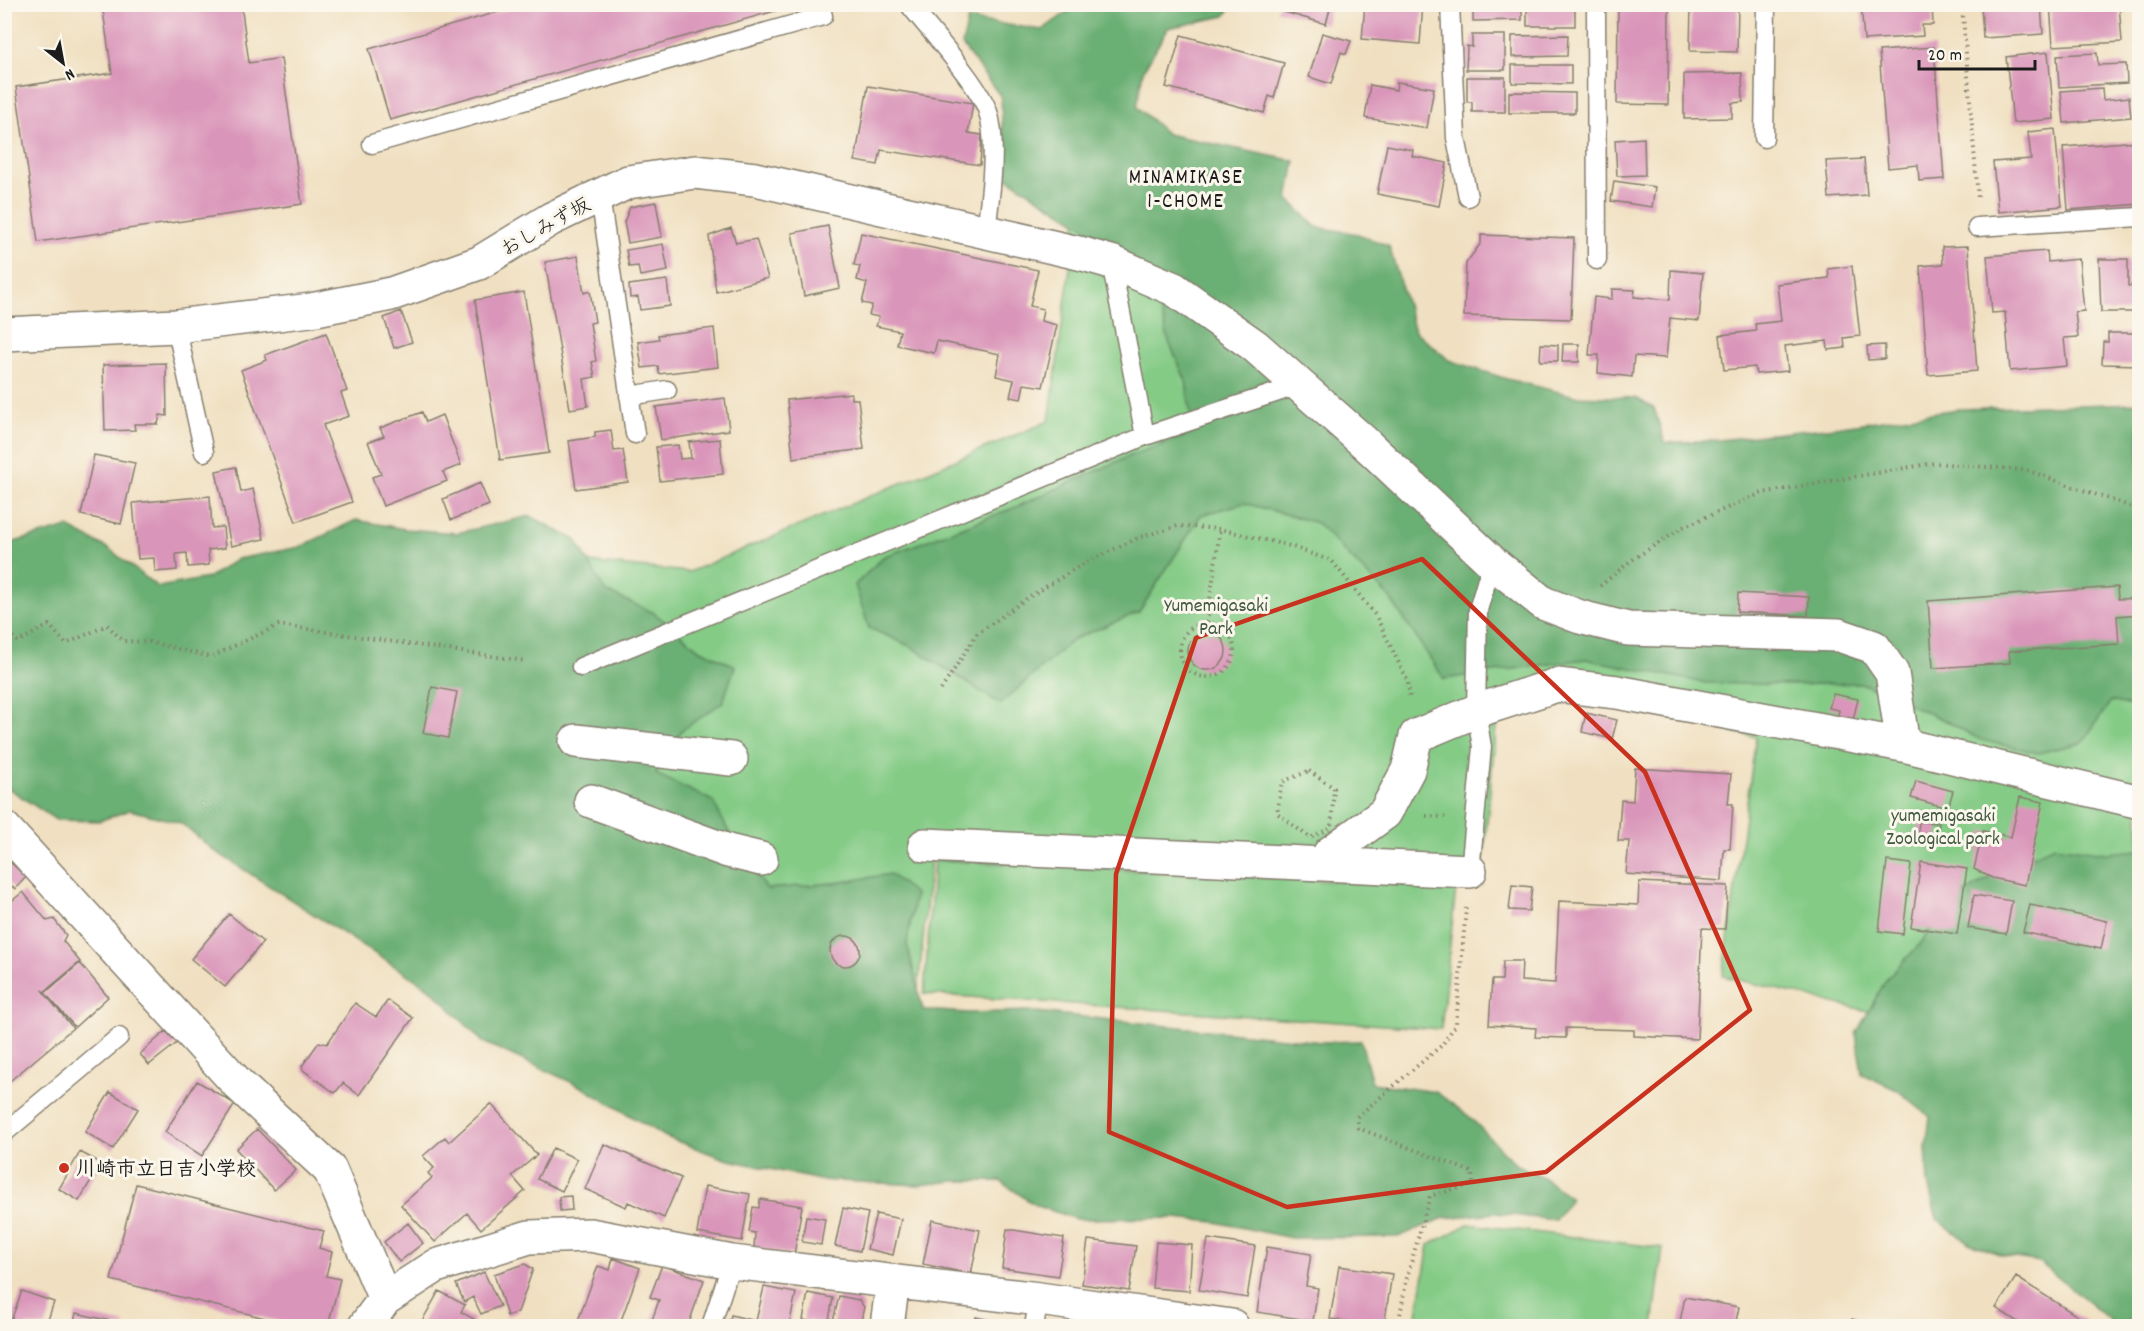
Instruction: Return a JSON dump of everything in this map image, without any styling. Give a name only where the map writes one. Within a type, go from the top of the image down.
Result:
[{"type":"street","name":"おしみず坂","points":[[4,334],[176,326],[311,310],[391,294],[479,263],[551,219],[628,182],[695,172],[755,178],[1097,258],[1174,289],[1254,346],[1365,443],[1492,562],[1543,603],[1580,617],[1628,629],[1839,635],[1874,647],[1892,673],[1902,745]]},
{"type":"street","points":[[1325,862],[1330,853],[1385,813],[1408,770],[1416,736],[1476,711],[1557,685],[1617,692],[1902,745],[2139,802]]},
{"type":"street","points":[[576,741],[731,759]]},
{"type":"street","points":[[591,801],[728,851],[761,859]]},
{"type":"street","points":[[4,828],[238,1084],[330,1170],[385,1299]]},
{"type":"street","points":[[926,845],[1325,862],[1470,871]]},
{"type":"street","points":[[365,1326],[385,1299],[436,1266],[529,1237],[590,1235],[732,1262],[892,1281],[1036,1313],[1232,1326]]},
{"type":"street","points":[[887,1326],[892,1281]]},
{"type":"lane","points":[[372,144],[823,16],[820,4]]},
{"type":"lane","points":[[909,4],[970,82],[988,112],[993,163],[986,231]]},
{"type":"lane","points":[[1449,4],[1456,138],[1468,197]]},
{"type":"lane","points":[[1596,4],[1597,260]]},
{"type":"lane","points":[[1764,138],[1766,4]]},
{"type":"lane","points":[[600,196],[635,434]]},
{"type":"lane","points":[[1977,226],[2139,217]]},
{"type":"lane","points":[[1097,258],[1145,436]]},
{"type":"lane","points":[[176,326],[204,452]]},
{"type":"lane","points":[[580,667],[1145,436],[1299,385]]},
{"type":"lane","points":[[629,396],[667,390]]},
{"type":"lane","points":[[1470,871],[1482,747],[1476,711],[1478,610],[1492,562]]},
{"type":"lane","points":[[4,1133],[118,1037]]},
{"type":"lane","points":[[711,1326],[732,1262]]},
{"type":"path","points":[[1962,4],[1978,206]]},
{"type":"path","points":[[1580,617],[1604,580],[1683,527],[1762,494],[1842,477],[1934,463],[2026,470],[2139,510]]},
{"type":"path","points":[[941,690],[977,634],[1026,599],[1083,564],[1140,537],[1178,526],[1220,530],[1290,546],[1332,561],[1376,616],[1407,682],[1416,736]]},
{"type":"path","points":[[1208,622],[1220,530]]},
{"type":"path","points":[[1208,622],[1219,625],[1229,632],[1234,650],[1228,667],[1218,675],[1206,677],[1195,674],[1185,666],[1180,649],[1186,632],[1196,625],[1208,622]]},
{"type":"path","points":[[4,628],[18,642],[49,625],[66,644],[107,625],[123,641],[150,642],[211,657],[279,625],[525,661]]},
{"type":"path","points":[[1309,771],[1334,788],[1331,828],[1310,838],[1277,813],[1282,783],[1309,771]]},
{"type":"path","points":[[1385,813],[1476,819]]},
{"type":"path","points":[[1398,1326],[1407,1277],[1430,1196],[1473,1184],[1472,1172],[1358,1128],[1357,1117],[1442,1045],[1456,1024],[1470,871]]},
{"type":"highlighted area","points":[[1422,559],[1645,772],[1750,1010],[1546,1172],[1287,1207],[1109,1132],[1116,874],[1196,638]]},
{"type":"green space","points":[[1077,5],[1233,5],[1225,16],[1168,28],[1143,71],[1137,107],[1167,134],[1295,161],[1288,199],[1316,227],[1358,234],[1389,246],[1415,331],[1449,360],[1507,379],[1575,396],[1636,398],[1654,408],[1665,443],[1719,440],[1835,427],[1958,409],[2139,403],[2139,708],[2111,701],[2082,743],[2038,753],[1981,740],[1946,721],[1861,683],[1791,685],[1705,683],[1586,659],[1444,679],[1390,598],[1317,523],[1244,503],[1201,515],[1139,612],[1074,639],[1000,704],[912,647],[869,628],[855,585],[883,557],[1016,507],[1132,455],[1193,433],[1186,381],[1169,342],[1159,305],[1130,256],[1004,176],[1001,97],[962,45],[968,19],[1042,30]]},
{"type":"green space","name":"Yumemigasaki Park","points":[[1078,209],[1429,464],[2139,520],[2139,1077],[1723,976],[1756,737],[1572,697],[1497,715],[1481,886],[931,858],[918,990],[707,974],[358,540],[689,572],[1049,421]]},
{"type":"green space","points":[[530,516],[576,540],[605,591],[654,613],[699,649],[735,666],[723,702],[681,731],[656,774],[713,801],[737,848],[767,889],[842,882],[890,874],[915,894],[907,944],[923,1010],[969,1013],[1027,1011],[1322,1042],[1361,1041],[1372,1083],[1436,1092],[1470,1117],[1515,1164],[1541,1176],[1571,1198],[1555,1220],[1495,1213],[1444,1218],[1398,1237],[1291,1238],[1215,1222],[1175,1218],[1076,1219],[1035,1205],[1000,1181],[955,1181],[919,1185],[819,1180],[725,1159],[666,1137],[582,1087],[483,1042],[432,990],[213,850],[181,823],[130,810],[99,821],[56,820],[5,786],[4,546],[7,544],[68,527],[109,549],[158,587],[208,578],[237,559],[300,547],[356,520],[405,529],[457,533]]},
{"type":"green space","points":[[2054,846],[2107,853],[2139,850],[2139,1319],[2116,1325],[2039,1262],[2005,1256],[1969,1243],[1937,1219],[1928,1184],[1926,1147],[1930,1117],[1897,1090],[1862,1074],[1856,1034],[1887,978],[1921,943],[1946,904],[2010,866]]},
{"type":"green space","points":[[934,860],[1456,888],[1441,1029],[924,994]]},
{"type":"green space","points":[[1468,1224],[1663,1248],[1653,1326],[1415,1326],[1429,1245]]},
{"type":"building","points":[[102,4],[241,4],[249,63],[281,58],[302,204],[38,242],[16,87],[112,73]]},
{"type":"building","points":[[526,4],[796,5],[390,120],[369,49]]},
{"type":"building","points":[[1279,4],[1331,4],[1326,24],[1277,10]]},
{"type":"building","points":[[1365,4],[1423,4],[1420,44],[1362,39]]},
{"type":"building","points":[[1473,4],[1522,4],[1522,20],[1473,21]]},
{"type":"building","points":[[1527,4],[1575,4],[1575,26],[1527,26]]},
{"type":"building","points":[[1618,4],[1669,4],[1668,105],[1617,104]]},
{"type":"building","points":[[1691,4],[1738,4],[1737,52],[1690,51]]},
{"type":"building","points":[[1861,4],[1932,4],[1933,25],[1922,25],[1923,36],[1864,40]]},
{"type":"building","points":[[1981,4],[2041,4],[2043,34],[1983,38]]},
{"type":"building","points":[[2050,4],[2119,4],[2122,42],[2053,46]]},
{"type":"building","points":[[1322,33],[1351,41],[1346,54],[1341,52],[1331,84],[1309,77]]},
{"type":"building","points":[[1181,35],[1284,63],[1274,98],[1269,96],[1264,113],[1166,87]]},
{"type":"building","points":[[1472,35],[1505,35],[1505,70],[1466,70],[1467,46],[1472,47]]},
{"type":"building","points":[[1568,35],[1567,56],[1512,57],[1512,36]]},
{"type":"building","points":[[1934,47],[1944,179],[1919,181],[1918,165],[1888,168],[1879,51]]},
{"type":"building","points":[[2048,52],[2054,119],[2013,123],[2006,57]]},
{"type":"building","points":[[2097,53],[2098,65],[2126,64],[2127,83],[2059,87],[2057,55]]},
{"type":"building","points":[[1512,65],[1571,65],[1571,84],[1512,83]]},
{"type":"building","points":[[1742,73],[1743,102],[1732,103],[1732,118],[1684,119],[1684,74]]},
{"type":"building","points":[[1467,77],[1505,77],[1505,112],[1472,112],[1472,102],[1467,102]]},
{"type":"building","points":[[1397,82],[1434,88],[1427,128],[1365,118],[1370,85],[1396,90]]},
{"type":"building","points":[[868,86],[973,103],[968,133],[982,135],[980,165],[881,150],[878,165],[855,161]]},
{"type":"building","points":[[2102,88],[2103,100],[2129,97],[2131,117],[2064,123],[2061,91]]},
{"type":"building","points":[[1509,92],[1575,93],[1575,113],[1509,113]]},
{"type":"building","points":[[2055,129],[2062,206],[1998,212],[1993,162],[2031,159],[2028,132]]},
{"type":"building","points":[[1644,138],[1645,175],[1617,176],[1615,140]]},
{"type":"building","points":[[2138,141],[2140,204],[2068,210],[2063,147]]},
{"type":"building","points":[[1387,145],[1413,150],[1412,156],[1447,163],[1439,206],[1377,194]]},
{"type":"building","points":[[1864,159],[1867,195],[1829,198],[1826,161]]},
{"type":"building","points":[[1614,181],[1655,187],[1652,207],[1611,201]]},
{"type":"building","points":[[656,202],[662,237],[628,243],[624,222],[630,207]]},
{"type":"building","points":[[828,226],[840,288],[804,296],[792,233]]},
{"type":"building","points":[[731,228],[736,243],[756,239],[768,278],[716,292],[709,236]]},
{"type":"building","points":[[861,233],[1038,270],[1030,306],[1043,309],[1041,321],[1057,325],[1043,387],[1024,384],[1021,399],[1010,397],[1014,380],[996,376],[1000,354],[937,341],[934,353],[897,345],[900,331],[876,326],[879,317],[869,315],[872,305],[862,303],[867,283],[857,280],[860,266],[854,265]]},
{"type":"building","points":[[1481,235],[1574,238],[1571,319],[1464,316],[1466,263],[1481,243]]},
{"type":"building","points":[[663,244],[668,271],[640,276],[638,266],[629,267],[626,250]]},
{"type":"building","points":[[1968,246],[1977,371],[1928,375],[1920,266],[1943,264],[1942,247]]},
{"type":"building","points":[[2047,251],[2048,262],[2079,259],[2084,311],[2075,312],[2078,337],[2064,338],[2067,366],[2010,371],[2005,312],[1992,313],[1987,256]]},
{"type":"building","points":[[578,256],[584,293],[590,291],[595,322],[590,323],[596,361],[592,362],[595,377],[584,379],[588,406],[570,409],[545,262]]},
{"type":"building","points":[[2099,259],[2128,259],[2128,286],[2135,285],[2136,312],[2101,312]]},
{"type":"building","points":[[1852,266],[1860,336],[1844,338],[1845,348],[1828,350],[1827,341],[1785,346],[1788,371],[1756,374],[1755,367],[1724,370],[1720,335],[1756,331],[1755,324],[1781,321],[1777,284],[1829,278],[1828,269]]},
{"type":"building","points":[[1671,270],[1703,273],[1699,321],[1670,318],[1666,358],[1634,356],[1632,377],[1598,373],[1599,355],[1589,355],[1594,297],[1612,299],[1612,289],[1635,290],[1634,297],[1670,300]]},
{"type":"building","points":[[667,280],[670,306],[640,310],[638,297],[630,298],[629,285]]},
{"type":"building","points":[[524,292],[549,453],[500,460],[475,300]]},
{"type":"building","points":[[401,311],[412,342],[394,348],[384,318]]},
{"type":"building","points":[[714,328],[718,367],[659,374],[658,366],[642,368],[638,342],[659,339],[658,335]]},
{"type":"building","points":[[326,333],[347,391],[341,393],[349,416],[323,425],[352,502],[296,522],[241,370],[267,360],[265,355]]},
{"type":"building","points":[[2108,333],[2140,333],[2140,365],[2102,364],[2103,342],[2108,342]]},
{"type":"building","points":[[1541,344],[1558,345],[1558,361],[1540,361]]},
{"type":"building","points":[[1563,344],[1579,344],[1579,362],[1562,362]]},
{"type":"building","points":[[1885,345],[1885,359],[1868,360],[1867,346]]},
{"type":"building","points":[[166,363],[167,416],[160,415],[158,424],[134,424],[135,430],[105,431],[103,365]]},
{"type":"building","points":[[851,393],[851,399],[858,399],[864,449],[793,458],[787,400]]},
{"type":"building","points":[[725,398],[729,430],[661,440],[656,407]]},
{"type":"building","points":[[422,412],[426,422],[442,415],[461,465],[443,472],[447,481],[383,506],[372,477],[381,474],[368,442],[384,436],[380,428]]},
{"type":"building","points":[[611,430],[614,451],[623,450],[628,482],[576,489],[569,441],[595,437],[595,432]]},
{"type":"building","points":[[720,439],[723,474],[660,481],[656,447],[678,445],[680,459],[691,458],[689,442]]},
{"type":"building","points":[[94,455],[135,463],[121,524],[81,515]]},
{"type":"building","points":[[236,467],[241,492],[253,489],[264,539],[231,546],[216,471]]},
{"type":"building","points":[[480,483],[489,505],[451,520],[443,499]]},
{"type":"building","points":[[210,496],[212,528],[223,527],[225,548],[208,550],[209,565],[188,567],[187,553],[176,554],[177,570],[155,572],[154,558],[138,559],[133,503]]},
{"type":"building","points":[[2117,587],[2118,599],[2140,598],[2140,614],[2117,616],[2119,644],[2009,651],[2010,663],[1933,668],[1928,601]]},
{"type":"building","points":[[1738,593],[1809,597],[1808,616],[1737,612]]},
{"type":"building","points":[[1207,632],[1221,637],[1226,651],[1221,665],[1207,670],[1193,665],[1188,651],[1193,637]]},
{"type":"building","points":[[432,687],[457,692],[448,738],[423,733]]},
{"type":"building","points":[[1833,694],[1858,699],[1853,720],[1838,716],[1839,710],[1829,708]]},
{"type":"building","points":[[1586,713],[1617,720],[1612,739],[1582,732]]},
{"type":"building","points":[[1635,768],[1731,774],[1728,804],[1733,804],[1730,849],[1724,849],[1722,881],[1626,874],[1629,841],[1618,841],[1621,800],[1633,801]]},
{"type":"building","points":[[1916,781],[1953,791],[1948,808],[1911,798]]},
{"type":"building","points":[[2020,797],[2043,802],[2025,885],[1992,878],[1974,869],[1983,831],[2011,837]]},
{"type":"building","points":[[1919,822],[1939,823],[1937,844],[1917,842]]},
{"type":"building","points":[[4,856],[26,877],[15,889],[4,879]]},
{"type":"building","points":[[1887,861],[1911,864],[1903,934],[1879,931]]},
{"type":"building","points":[[1921,862],[1967,869],[1957,934],[1911,927]]},
{"type":"building","points":[[1639,882],[1728,886],[1725,929],[1702,928],[1697,1039],[1634,1036],[1634,1030],[1566,1028],[1566,1038],[1535,1037],[1536,1028],[1489,1025],[1492,980],[1502,980],[1503,961],[1522,961],[1521,981],[1555,983],[1559,901],[1638,905]]},
{"type":"building","points":[[1512,885],[1532,887],[1529,911],[1509,910]]},
{"type":"building","points":[[23,892],[47,921],[54,919],[66,935],[63,941],[80,962],[44,992],[42,990],[73,1028],[4,1086],[4,907]]},
{"type":"building","points":[[1974,895],[2012,901],[2006,934],[1968,928]]},
{"type":"building","points":[[2030,905],[2107,921],[2101,949],[2023,932]]},
{"type":"building","points":[[229,914],[263,942],[225,987],[191,959]]},
{"type":"building","points":[[845,936],[856,940],[860,951],[856,962],[845,966],[834,962],[830,951],[834,940]]},
{"type":"building","points":[[80,963],[108,997],[75,1027],[45,993]]},
{"type":"building","points":[[388,1000],[413,1018],[359,1095],[343,1083],[335,1093],[303,1070],[302,1066],[319,1042],[327,1044],[355,1003],[376,1017]]},
{"type":"building","points":[[166,1031],[177,1043],[149,1065],[140,1054]]},
{"type":"building","points":[[197,1081],[235,1104],[202,1156],[165,1132]]},
{"type":"building","points":[[110,1092],[138,1109],[113,1149],[85,1132]]},
{"type":"building","points":[[491,1104],[537,1155],[512,1176],[525,1191],[481,1229],[467,1213],[435,1242],[401,1205],[432,1178],[428,1173],[434,1168],[423,1156],[445,1137],[449,1142]]},
{"type":"building","points":[[257,1129],[296,1170],[274,1190],[236,1149]]},
{"type":"building","points":[[604,1144],[681,1178],[664,1218],[628,1202],[626,1207],[585,1189]]},
{"type":"building","points":[[553,1148],[577,1159],[562,1191],[537,1179]]},
{"type":"building","points":[[80,1152],[101,1163],[79,1201],[59,1189]]},
{"type":"building","points":[[136,1184],[324,1231],[319,1248],[332,1252],[326,1276],[340,1279],[328,1326],[297,1326],[111,1280]]},
{"type":"building","points":[[705,1186],[750,1194],[742,1241],[697,1233]]},
{"type":"building","points":[[571,1196],[572,1210],[560,1211],[559,1197]]},
{"type":"building","points":[[760,1199],[802,1206],[794,1255],[754,1248],[755,1233],[749,1232],[753,1207],[759,1208]]},
{"type":"building","points":[[843,1208],[868,1213],[860,1251],[835,1246]]},
{"type":"building","points":[[876,1214],[901,1219],[893,1255],[867,1249]]},
{"type":"building","points":[[806,1216],[825,1219],[821,1245],[802,1242]]},
{"type":"building","points":[[932,1220],[980,1230],[971,1274],[923,1264]]},
{"type":"building","points":[[408,1223],[423,1243],[399,1262],[384,1242]]},
{"type":"building","points":[[1007,1229],[1064,1238],[1058,1276],[1002,1268]]},
{"type":"building","points":[[1208,1239],[1255,1246],[1247,1298],[1199,1290]]},
{"type":"building","points":[[1088,1240],[1136,1246],[1129,1291],[1082,1284]]},
{"type":"building","points":[[1156,1242],[1192,1245],[1189,1291],[1152,1288]]},
{"type":"building","points":[[1267,1247],[1311,1254],[1306,1286],[1318,1288],[1313,1321],[1257,1312]]},
{"type":"building","points":[[613,1258],[640,1268],[619,1326],[576,1326],[598,1266],[610,1270]]},
{"type":"building","points":[[525,1264],[533,1269],[518,1312],[507,1316],[494,1274]]},
{"type":"building","points":[[662,1265],[704,1280],[688,1326],[650,1326],[659,1300],[650,1297]]},
{"type":"building","points":[[1339,1266],[1392,1274],[1384,1326],[1330,1319]]},
{"type":"building","points":[[484,1272],[500,1306],[481,1314],[473,1297],[464,1302],[456,1284]]},
{"type":"building","points":[[2016,1277],[2093,1326],[2024,1326],[1996,1308]]},
{"type":"building","points":[[764,1287],[796,1293],[789,1326],[729,1326],[731,1315],[756,1321]]},
{"type":"building","points":[[22,1291],[54,1302],[46,1326],[9,1326]]},
{"type":"building","points":[[439,1291],[465,1305],[461,1312],[474,1319],[471,1326],[431,1326],[422,1321]]},
{"type":"building","points":[[808,1293],[833,1298],[828,1325],[803,1320]]},
{"type":"building","points":[[839,1296],[859,1300],[864,1307],[860,1326],[832,1326]]},
{"type":"building","points":[[1685,1297],[1739,1307],[1735,1326],[1679,1326]]},
{"type":"building","points":[[76,1313],[125,1324],[125,1326],[73,1326]]},
{"type":"building","points":[[976,1317],[1007,1324],[1006,1326],[974,1326]]},
{"type":"building","points":[[1852,1319],[1877,1326],[1850,1326]]},
{"type":"place","name":"川崎市立日吉小学校","points":[[64,1168]]},
{"type":"district","name":"MINAMIKASE 1-CHOME","points":[[1186,188]]},
{"type":"park label","name":"yumemigasaki Zoological park","points":[[1943,826]]}]
